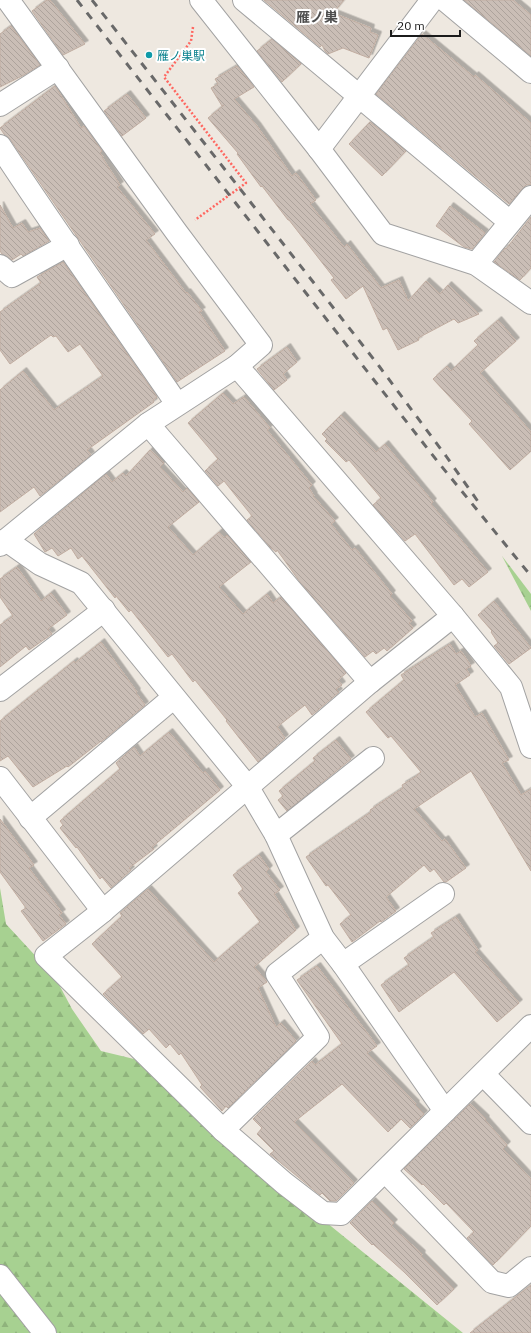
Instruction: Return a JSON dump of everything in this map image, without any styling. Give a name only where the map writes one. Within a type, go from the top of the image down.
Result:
[{"type":"street","points":[[201,0],[319,149],[383,234],[476,264],[531,303]]},
{"type":"street","points":[[244,0],[510,222]]},
{"type":"street","points":[[319,149],[360,97],[432,0]]},
{"type":"street","points":[[445,0],[531,72]]},
{"type":"street","points":[[6,3],[58,68],[177,233],[261,345],[237,366],[148,424],[3,543],[40,564],[81,583],[173,698],[247,786],[276,835],[323,938],[343,964],[445,1112]]},
{"type":"street","points":[[0,105],[58,68]]},
{"type":"street","points":[[0,146],[42,210],[68,245],[177,404]]},
{"type":"street","points":[[476,264],[531,197]]},
{"type":"street","points":[[0,266],[12,276],[68,245]]},
{"type":"street","points":[[237,366],[453,616],[511,687],[531,747]]},
{"type":"street","points":[[148,424],[370,682]]},
{"type":"street","points":[[0,690],[104,610]]},
{"type":"street","points":[[453,616],[370,682],[103,911],[46,956],[223,1130],[284,1183],[323,1213],[341,1214],[531,1026]]},
{"type":"street","points":[[30,818],[173,698]]},
{"type":"street","points":[[276,835],[373,758]]},
{"type":"street","points":[[0,778],[103,911]]},
{"type":"street","points":[[343,964],[443,894]]},
{"type":"street","points":[[223,1130],[318,1037],[277,974],[323,938]]},
{"type":"street","points":[[483,1074],[531,1123]]},
{"type":"street","points":[[385,1170],[492,1282],[509,1286],[531,1268]]},
{"type":"street","points":[[0,1276],[45,1333]]},
{"type":"path","points":[[177,233],[246,183],[164,77],[191,41],[193,25]]},
{"type":"green space","points":[[502,556],[531,594],[531,611]]},
{"type":"green space","points":[[0,888],[6,924],[55,977],[72,1009],[101,1051],[134,1059],[290,1193],[463,1333],[0,1333]]},
{"type":"building","points":[[47,0],[50,0],[85,44],[63,55],[32,11]]},
{"type":"building","points":[[264,0],[344,0],[333,13],[371,28],[370,32],[378,35],[369,58],[343,48],[328,54],[322,45],[320,47]]},
{"type":"building","points":[[464,0],[513,0],[531,15],[531,56]]},
{"type":"building","points":[[11,26],[40,65],[0,87],[0,34]]},
{"type":"building","points":[[422,34],[474,77],[475,75],[531,123],[531,185],[526,185],[509,204],[376,94]]},
{"type":"building","points":[[272,39],[301,64],[282,82],[257,51]]},
{"type":"building","points":[[237,66],[254,87],[234,99],[257,126],[292,176],[296,173],[316,200],[310,204],[344,247],[347,244],[381,288],[399,280],[408,301],[426,281],[440,294],[448,285],[479,314],[458,323],[454,319],[418,338],[419,340],[398,350],[387,328],[383,330],[363,286],[346,299],[331,280],[334,278],[262,186],[261,187],[237,154],[238,153],[208,118],[224,105],[222,106],[211,88],[218,84],[215,79]]},
{"type":"building","points":[[55,86],[81,128],[84,126],[102,151],[100,153],[102,157],[120,185],[117,187],[155,234],[146,240],[186,293],[187,292],[202,311],[199,312],[225,351],[177,382],[10,139],[0,128]]},
{"type":"building","points":[[127,94],[146,118],[122,136],[104,111]]},
{"type":"building","points":[[370,122],[406,151],[382,176],[349,144]]},
{"type":"building","points":[[0,205],[13,228],[22,223],[28,232],[40,228],[49,241],[23,256],[21,254],[12,260],[2,254],[0,251]]},
{"type":"building","points":[[450,206],[485,233],[472,249],[464,247],[436,226]]},
{"type":"building","points":[[531,217],[531,268],[520,280],[494,262]]},
{"type":"building","points":[[63,262],[157,397],[153,400],[154,402],[87,450],[91,455],[40,496],[34,487],[0,512],[0,390],[23,371],[54,410],[103,376],[80,344],[68,352],[56,336],[53,337],[51,335],[10,364],[0,350],[0,312],[41,283],[37,277]]},
{"type":"building","points":[[498,320],[516,341],[480,373],[531,432],[531,451],[510,470],[469,424],[472,421],[433,379],[447,366],[451,371],[478,345],[474,341]]},
{"type":"building","points":[[287,347],[297,362],[283,374],[287,380],[274,390],[257,369]]},
{"type":"building","points":[[223,393],[233,404],[244,397],[270,428],[267,430],[312,485],[309,488],[313,496],[335,521],[331,524],[352,550],[355,548],[392,594],[390,596],[412,621],[409,623],[413,628],[387,651],[384,648],[376,654],[373,651],[365,657],[300,582],[277,550],[276,552],[270,547],[247,520],[252,516],[224,481],[218,486],[205,471],[218,459],[188,423]]},
{"type":"building","points":[[341,415],[376,452],[385,444],[433,502],[431,504],[488,572],[469,587],[462,579],[454,585],[415,534],[405,541],[373,505],[381,498],[349,460],[346,462],[325,441],[327,439],[322,434]]},
{"type":"building","points":[[150,450],[164,463],[160,467],[183,492],[187,488],[199,502],[168,527],[193,555],[219,532],[224,538],[227,535],[251,562],[219,587],[243,614],[267,594],[273,603],[281,597],[346,673],[338,680],[342,685],[336,689],[339,692],[312,715],[305,705],[277,727],[285,738],[258,762],[195,680],[193,682],[172,654],[168,657],[131,610],[129,612],[116,596],[115,598],[82,556],[78,559],[71,548],[58,556],[52,548],[45,552],[34,534],[106,474],[112,482],[123,473],[126,476]]},
{"type":"building","points":[[17,567],[41,601],[51,593],[67,615],[48,629],[52,634],[29,650],[26,646],[0,667],[0,625],[13,616],[0,597],[0,579]]},
{"type":"building","points":[[494,601],[531,648],[509,664],[494,646],[498,643],[491,632],[492,631],[478,615]]},
{"type":"building","points":[[101,642],[145,705],[101,742],[68,767],[67,766],[33,787],[8,756],[0,761],[0,721],[74,661],[75,663]]},
{"type":"building","points":[[450,644],[456,654],[461,651],[471,666],[466,669],[470,675],[455,685],[475,717],[482,713],[509,760],[502,763],[521,795],[531,789],[531,871],[471,771],[414,809],[442,841],[445,839],[466,868],[444,882],[434,869],[430,872],[424,865],[386,897],[396,911],[352,942],[340,924],[351,915],[328,885],[326,886],[306,857],[371,812],[370,810],[403,788],[402,785],[421,772],[391,736],[388,738],[366,712],[404,680],[401,675]]},
{"type":"building","points":[[169,732],[203,773],[205,771],[220,790],[152,847],[154,849],[129,868],[131,870],[111,888],[102,877],[100,879],[77,847],[76,848],[60,828],[63,825],[60,821],[120,769],[116,763],[134,747],[140,756]]},
{"type":"building","points":[[336,740],[351,759],[287,811],[278,800],[283,796],[279,791],[315,761],[313,758]]},
{"type":"building","points":[[0,819],[34,865],[29,868],[62,913],[59,915],[66,924],[43,941],[21,911],[26,908],[0,872]]},
{"type":"building","points":[[259,855],[269,869],[266,872],[280,890],[274,894],[296,930],[254,967],[267,982],[258,988],[276,1027],[281,1023],[296,1041],[228,1108],[226,1106],[222,1111],[200,1087],[202,1085],[181,1053],[179,1055],[170,1044],[166,1048],[149,1029],[143,1034],[103,994],[122,977],[92,944],[122,916],[120,913],[148,889],[214,962],[260,922],[238,893],[243,889],[233,875]]},
{"type":"building","points":[[456,917],[478,950],[475,952],[519,1003],[497,1022],[454,972],[399,1012],[381,985],[409,965],[404,958],[434,937],[431,933]]},
{"type":"building","points":[[317,966],[377,1046],[367,1053],[424,1114],[410,1128],[401,1119],[388,1132],[342,1084],[294,1122],[354,1183],[336,1201],[330,1201],[322,1193],[320,1195],[270,1154],[274,1151],[257,1134],[262,1128],[253,1119],[312,1061],[315,1065],[342,1044],[297,980]]},
{"type":"building","points":[[470,1104],[486,1119],[485,1120],[507,1145],[503,1149],[531,1179],[531,1226],[493,1265],[467,1238],[474,1232],[446,1203],[444,1205],[423,1184],[422,1185],[404,1169]]},
{"type":"building","points":[[372,1201],[394,1223],[391,1226],[422,1254],[421,1256],[454,1289],[437,1305],[404,1272],[373,1244],[372,1245],[350,1223]]},
{"type":"building","points":[[531,1285],[531,1333],[470,1333]]},
{"type":"railway","points":[[77,0],[438,462],[531,576]]},
{"type":"railway","points":[[92,0],[379,366],[479,503]]},
{"type":"place","name":"雁ノ巣駅","points":[[149,55]]},
{"type":"district","name":"雁ノ巣","points":[[317,17]]}]
